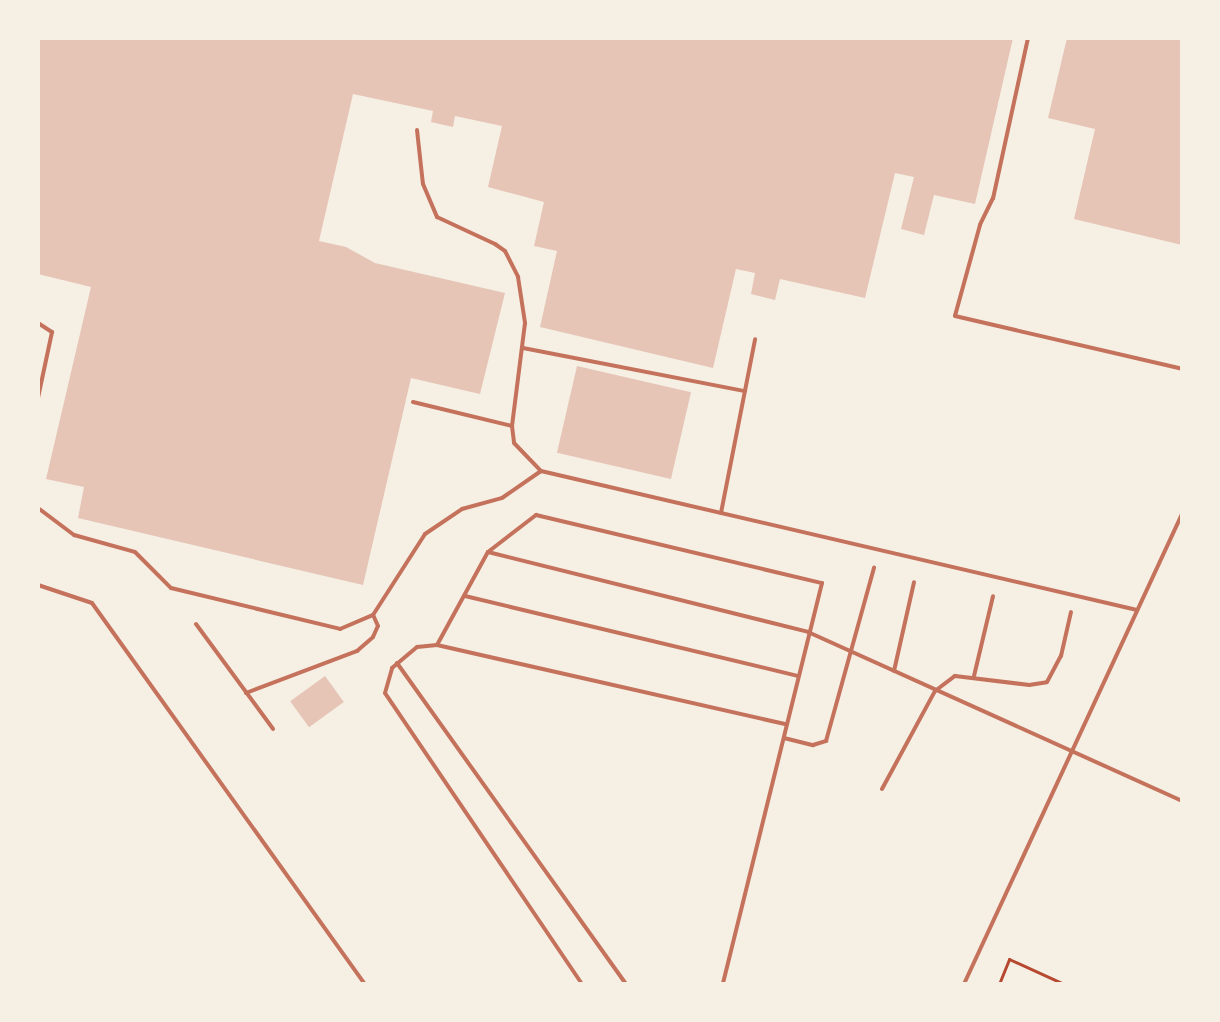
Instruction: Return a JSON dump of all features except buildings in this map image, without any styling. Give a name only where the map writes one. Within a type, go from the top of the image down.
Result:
[{"type":"lane","points":[[1028,38],[993,198],[980,225],[955,316],[1182,369]]},
{"type":"lane","points":[[417,130],[423,184],[437,217],[505,251],[518,277],[523,348],[512,426],[514,443],[541,471],[1137,610]]},
{"type":"lane","points":[[38,323],[52,332],[38,398]]},
{"type":"lane","points":[[721,513],[755,339]]},
{"type":"lane","points":[[523,348],[745,391]]},
{"type":"lane","points":[[413,402],[512,426]]},
{"type":"lane","points":[[38,508],[74,535],[135,552],[171,588],[340,629],[373,615],[425,534],[462,509],[502,498],[541,471]]},
{"type":"lane","points":[[964,984],[1182,514]]},
{"type":"lane","points":[[437,645],[488,552],[536,515],[822,583],[723,984]]},
{"type":"lane","points":[[488,552],[808,632],[850,655],[1073,749],[1182,801]]},
{"type":"lane","points":[[784,738],[813,745],[826,741],[874,568]]},
{"type":"lane","points":[[894,671],[914,582]]},
{"type":"lane","points":[[38,585],[92,603],[365,984]]},
{"type":"lane","points":[[465,596],[797,676]]},
{"type":"lane","points":[[974,676],[993,596]]},
{"type":"lane","points":[[882,789],[935,691],[955,676],[1029,685],[1047,682],[1061,656],[1071,612]]},
{"type":"lane","points":[[246,693],[357,651],[373,637],[378,626],[373,615]]},
{"type":"lane","points":[[196,624],[273,729]]},
{"type":"lane","points":[[582,984],[385,693],[386,680],[397,663],[417,647],[437,645],[786,724]]},
{"type":"lane","points":[[397,663],[626,984]]},
{"type":"path","points":[[999,984],[1009,959],[1064,984]]}]
